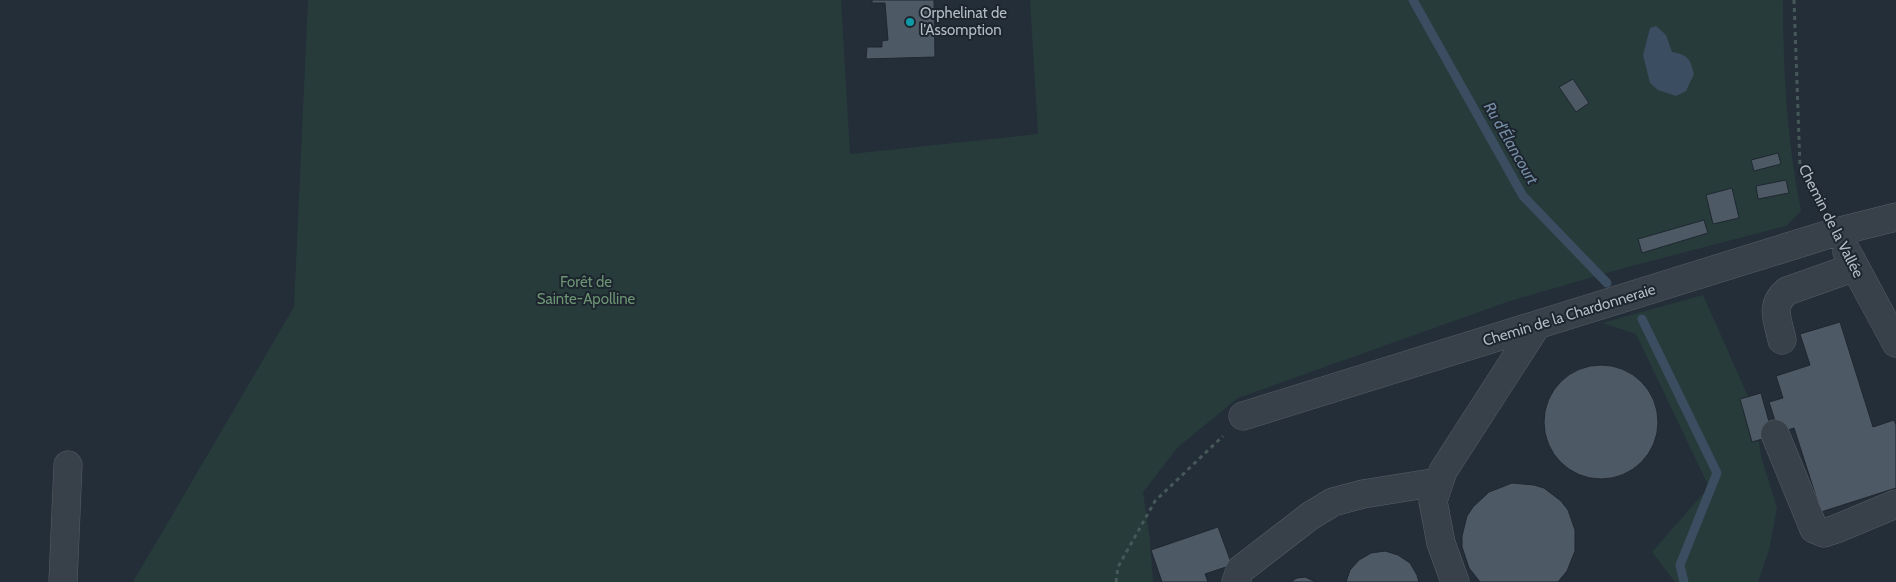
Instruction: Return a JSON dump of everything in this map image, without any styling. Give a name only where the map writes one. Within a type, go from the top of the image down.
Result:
[{"type":"street","name":"Chemin de la Chardonneraie","points":[[1243,416],[1836,232],[1896,217]]},
{"type":"street","name":"Chemin de la Vallée","points":[[1836,232],[1896,343]]},
{"type":"street","points":[[1782,340],[1775,308],[1780,297],[1787,291],[1855,267]]},
{"type":"street","points":[[1455,582],[1441,543],[1433,501],[1438,482],[1443,471],[1537,325]]},
{"type":"street","points":[[1775,434],[1814,529],[1824,533],[1836,530],[1896,504]]},
{"type":"street","points":[[63,582],[68,465]]},
{"type":"street","points":[[1236,582],[1240,570],[1310,516],[1333,502],[1363,494],[1438,482]]},
{"type":"path","name":"Chemin de la Vallée","points":[[1794,0],[1800,166],[1836,232]]},
{"type":"path","points":[[1116,582],[1118,568],[1156,501],[1243,416]]},
{"type":"green space","name":"Forêt de Sainte-Apolline","points":[[308,0],[841,0],[850,154],[1038,134],[1030,0],[1783,0],[1787,106],[1792,159],[1801,211],[1786,226],[1624,268],[1510,301],[1238,398],[1178,447],[1143,492],[1150,541],[1153,582],[133,582],[294,307]]},
{"type":"green space","points":[[1703,295],[1755,412],[1761,456],[1777,508],[1769,550],[1758,582],[1675,582],[1652,552],[1709,487],[1636,334],[1602,323]]},
{"type":"water","points":[[1656,26],[1666,35],[1672,52],[1682,54],[1688,58],[1693,69],[1694,74],[1686,91],[1676,96],[1658,90],[1650,83],[1643,55],[1650,28]]},
{"type":"building","name":"Orphelinat de l'Assomption","points":[[872,0],[934,0],[935,57],[866,59],[867,47],[882,47],[882,41],[888,40],[885,3],[872,3]]},
{"type":"building","points":[[1573,79],[1589,103],[1576,112],[1559,87]]},
{"type":"building","points":[[1778,153],[1781,164],[1754,171],[1751,160]]},
{"type":"building","points":[[1786,180],[1789,193],[1758,199],[1756,186]]},
{"type":"building","points":[[1732,188],[1739,218],[1713,224],[1706,195]]},
{"type":"building","points":[[1704,220],[1708,233],[1642,253],[1638,239]]},
{"type":"building","points":[[1840,322],[1873,427],[1894,420],[1896,425],[1896,488],[1821,512],[1794,428],[1779,433],[1769,402],[1783,398],[1776,376],[1810,365],[1800,334]]},
{"type":"building","points":[[1601,365],[1623,369],[1633,374],[1649,390],[1654,400],[1658,422],[1654,444],[1649,454],[1633,470],[1623,475],[1601,479],[1579,475],[1569,470],[1553,454],[1548,444],[1544,422],[1548,400],[1553,390],[1569,374],[1579,369]]},
{"type":"building","points":[[1761,393],[1773,436],[1752,442],[1740,399]]},
{"type":"building","points":[[1512,483],[1544,488],[1561,501],[1568,510],[1575,530],[1575,551],[1567,571],[1558,582],[1480,582],[1469,568],[1462,547],[1462,536],[1467,516],[1473,507],[1489,492]]},
{"type":"building","points":[[1218,527],[1232,565],[1205,574],[1208,582],[1162,582],[1151,550]]},
{"type":"building","points":[[1385,551],[1398,555],[1410,563],[1419,582],[1346,582],[1350,570],[1359,560],[1371,553]]},
{"type":"building","points":[[1305,577],[1316,582],[1290,582],[1297,578]]},
{"type":"waterway","name":"Ru d'Élancourt","points":[[1413,0],[1523,196],[1607,283]]},
{"type":"waterway","name":"Ru d'Élancourt","points":[[1642,319],[1717,473],[1680,565],[1684,582]]},
{"type":"place","name":"Orphelinat de l'Assomption","points":[[910,22]]}]
